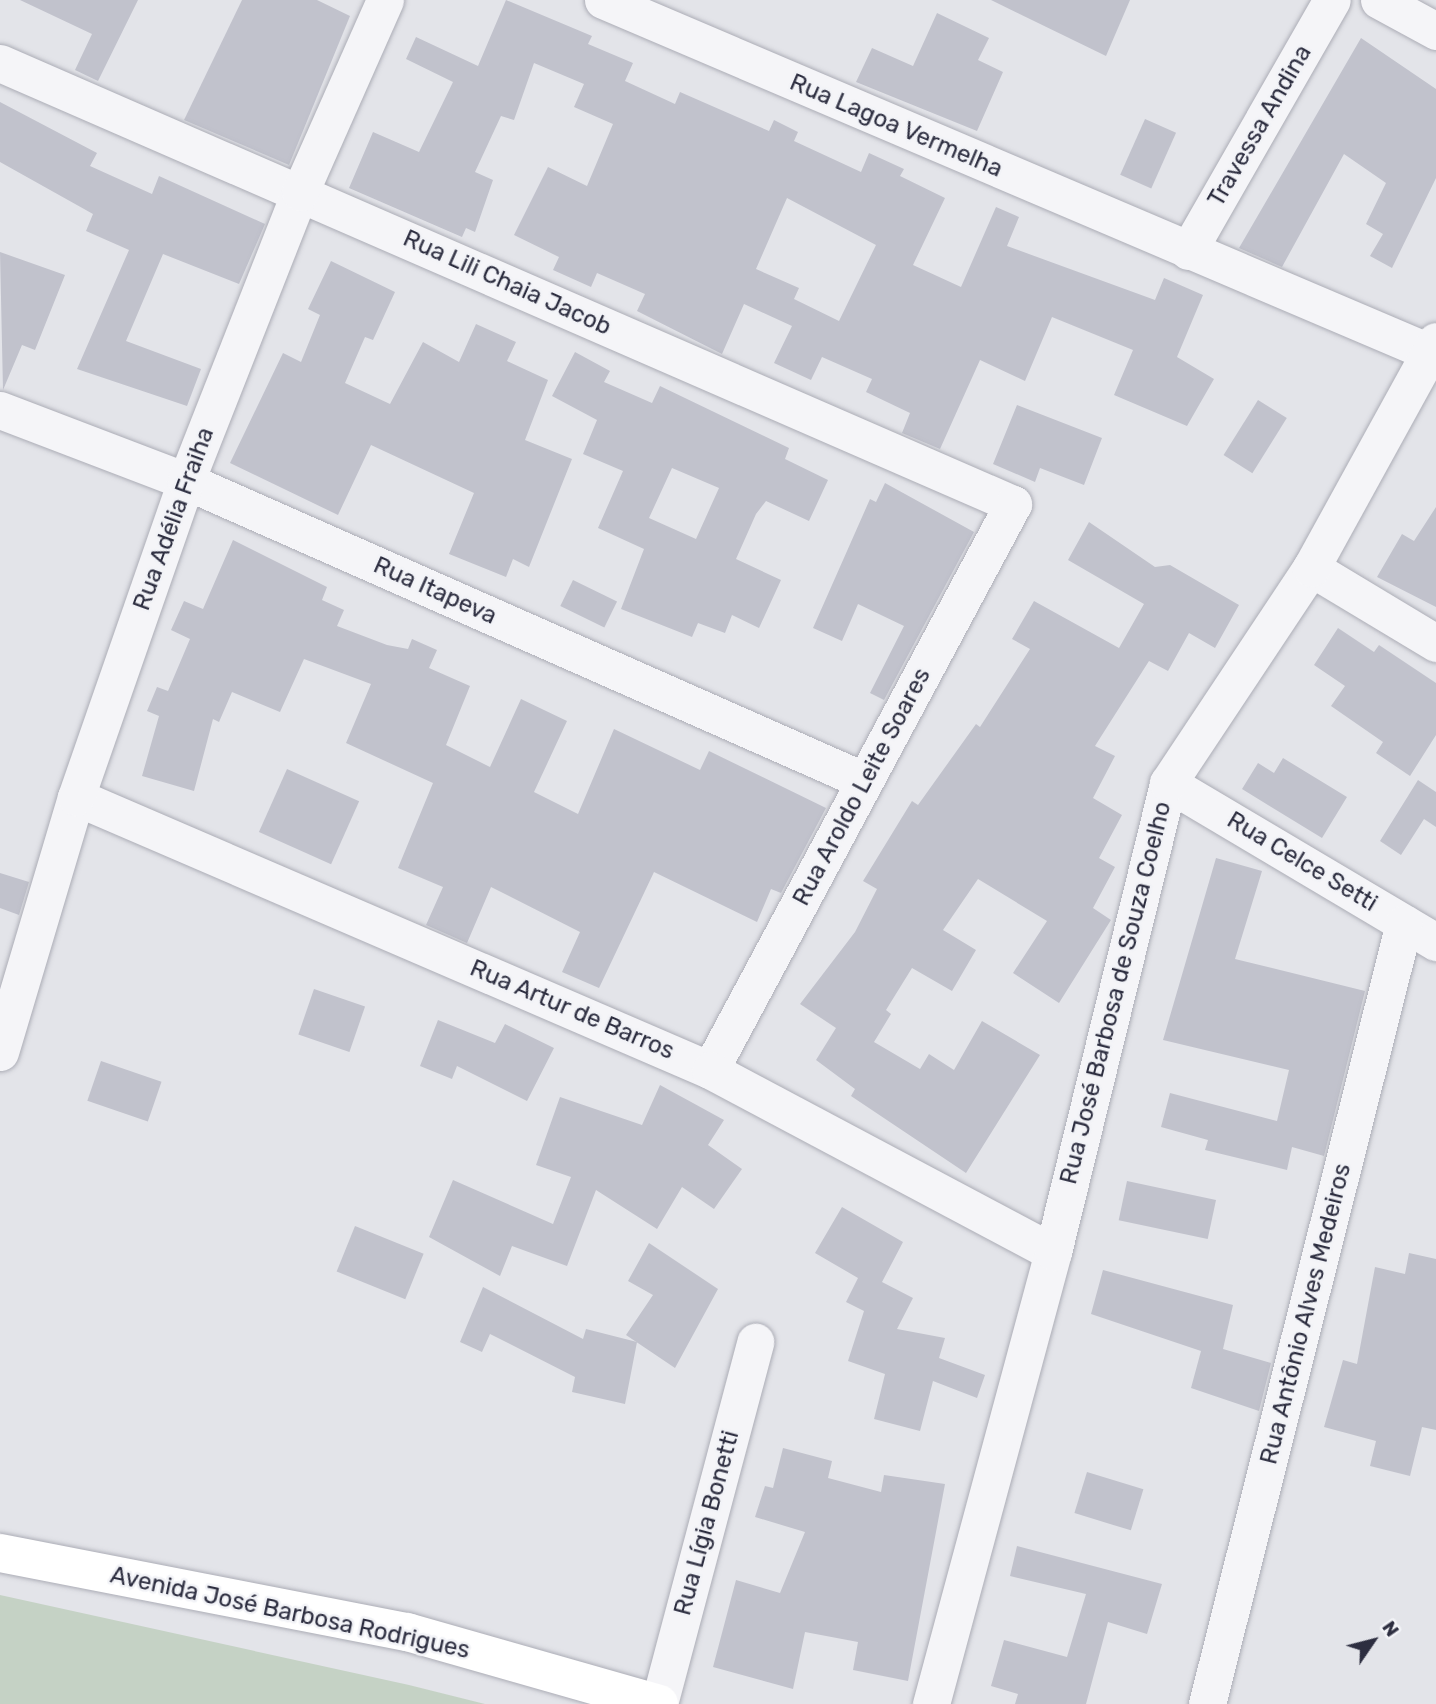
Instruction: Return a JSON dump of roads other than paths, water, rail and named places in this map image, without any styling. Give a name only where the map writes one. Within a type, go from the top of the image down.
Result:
[{"type":"main road","name":"Avenida José Barbosa Rodrigues","points":[[0,1553],[407,1632],[659,1704]]},
{"type":"street","name":"Rua Adélia Fraiha","points":[[0,1052],[76,797],[186,481],[300,192],[385,0]]},
{"type":"street","name":"Rua Lagoa Vermelha","points":[[603,0],[1188,251],[1434,349]]},
{"type":"street","name":"Travessa Andina","points":[[1188,251],[1332,0]]},
{"type":"street","points":[[1379,0],[1436,31]]},
{"type":"street","name":"Rua Lili Chaia Jacob","points":[[0,63],[1013,504]]},
{"type":"street","name":"Rua José Barbosa de Souza Coelho","points":[[931,1704],[1053,1252],[1168,783],[1311,568],[1434,349]]},
{"type":"street","name":"Rua Itapeva","points":[[0,410],[186,481],[866,781]]},
{"type":"street","name":"Rua Aroldo Leite Soares","points":[[710,1070],[1013,504]]},
{"type":"street","points":[[1311,568],[1436,643]]},
{"type":"street","name":"Rua Celce Setti","points":[[1168,783],[1436,942]]},
{"type":"street","name":"Rua Artur de Barros","points":[[76,797],[710,1070],[1053,1252]]},
{"type":"street","name":"Rua Antônio Alves Medeiros","points":[[1207,1704],[1404,923]]},
{"type":"street","name":"Rua Lígia Bonetti","points":[[659,1704],[755,1342]]}]
